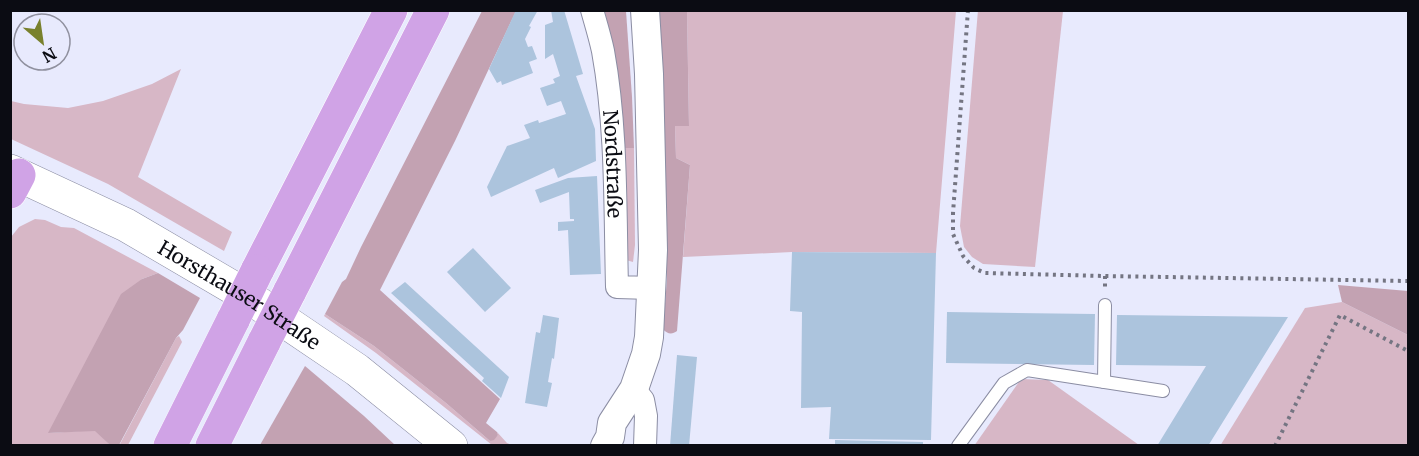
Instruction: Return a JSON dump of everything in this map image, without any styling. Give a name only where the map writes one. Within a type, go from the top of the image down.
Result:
[{"type":"highway","points":[[170,446],[391,10]]},
{"type":"highway","points":[[212,446],[433,10]]},
{"type":"highway","points":[[147,446],[194,358],[228,330]]},
{"type":"highway","points":[[233,446],[247,418],[245,381]]},
{"type":"main road","name":"Horsthauser Straße","points":[[13,179],[126,225],[249,297],[357,370],[451,446]]},
{"type":"street","name":"Nordstraße","points":[[592,10],[608,81],[618,287],[651,288]]},
{"type":"street","name":"Nordstraße","points":[[582,446],[598,430],[608,434],[634,389],[646,354],[649,337],[653,250],[650,98],[645,10]]},
{"type":"street","points":[[634,389],[643,400],[646,416],[645,446]]},
{"type":"lane","points":[[1104,382],[1105,305]]},
{"type":"lane","points":[[958,446],[1004,383],[1027,370],[1163,391]]},
{"type":"path","points":[[968,10],[953,234],[963,256],[974,268],[985,273],[1408,281]]},
{"type":"path","points":[[1275,446],[1340,315],[1408,351]]},
{"type":"shaded area","points":[[978,10],[1063,11],[1035,267],[983,264],[972,257],[964,247],[960,226]]},
{"type":"shaded area","points":[[482,11],[516,11],[455,141],[380,290],[500,399],[486,423],[498,435],[490,441],[374,346],[325,314],[342,282],[346,279]]},
{"type":"shaded area","points":[[600,11],[626,11],[634,148],[617,148]]},
{"type":"shaded area","points":[[657,11],[687,11],[689,126],[675,126],[676,158],[690,165],[677,331],[671,333],[663,329],[667,279],[666,191]]},
{"type":"shaded area","points":[[687,11],[956,11],[936,253],[792,252],[683,257],[690,165],[676,158],[675,125],[689,125]]},
{"type":"shaded area","points":[[181,69],[138,177],[232,232],[224,251],[108,184],[11,139],[11,101],[68,108],[103,101],[152,84]]},
{"type":"shaded area","points":[[617,148],[634,148],[635,245],[633,262],[626,260]]},
{"type":"shaded area","points":[[35,219],[45,220],[61,227],[74,228],[158,273],[142,279],[49,433],[96,430],[110,445],[11,446],[11,237],[19,227]]},
{"type":"shaded area","points":[[158,273],[200,298],[119,445],[110,445],[95,431],[48,433],[121,294],[142,279]]},
{"type":"shaded area","points":[[1338,285],[1408,291],[1408,335],[1342,302]]},
{"type":"shaded area","points":[[1342,302],[1408,335],[1408,445],[1220,446],[1305,308]]},
{"type":"shaded area","points":[[325,314],[374,346],[490,441],[498,435],[497,432],[512,445],[492,445],[376,353],[324,316]]},
{"type":"shaded area","points":[[179,336],[182,342],[128,445],[119,446],[176,338]]},
{"type":"shaded area","points":[[305,366],[364,416],[395,445],[260,445]]},
{"type":"shaded area","points":[[1021,379],[1048,380],[1139,445],[974,446]]},
{"type":"building","points":[[516,10],[538,10],[525,39],[528,47],[532,46],[537,59],[529,62],[533,73],[502,85],[501,81],[497,83],[489,69]]},
{"type":"building","points":[[551,10],[564,10],[583,74],[576,76],[595,129],[596,161],[558,178],[554,168],[491,197],[487,187],[507,146],[530,138],[524,125],[538,120],[539,123],[566,114],[561,101],[547,106],[540,88],[555,83],[553,79],[560,76],[553,54],[545,59],[545,25],[553,22]]},
{"type":"building","points":[[597,176],[601,274],[570,275],[568,230],[558,231],[558,222],[574,221],[570,219],[569,192],[540,203],[535,190],[568,178]]},
{"type":"building","points":[[473,248],[511,288],[485,312],[447,272]]},
{"type":"building","points":[[792,252],[936,253],[931,440],[829,439],[831,407],[801,408],[802,312],[790,311]]},
{"type":"building","points":[[405,282],[509,377],[501,398],[482,381],[484,378],[391,293]]},
{"type":"building","points":[[947,312],[1095,314],[1094,365],[946,363]]},
{"type":"building","points":[[543,315],[559,318],[554,359],[552,358],[548,382],[552,383],[547,407],[525,403],[536,332],[540,333]]},
{"type":"building","points":[[1117,315],[1288,317],[1208,446],[1157,446],[1206,366],[1116,365]]},
{"type":"building","points":[[677,355],[697,357],[689,446],[670,446]]},
{"type":"building","points":[[835,440],[923,442],[923,446],[835,446]]}]
